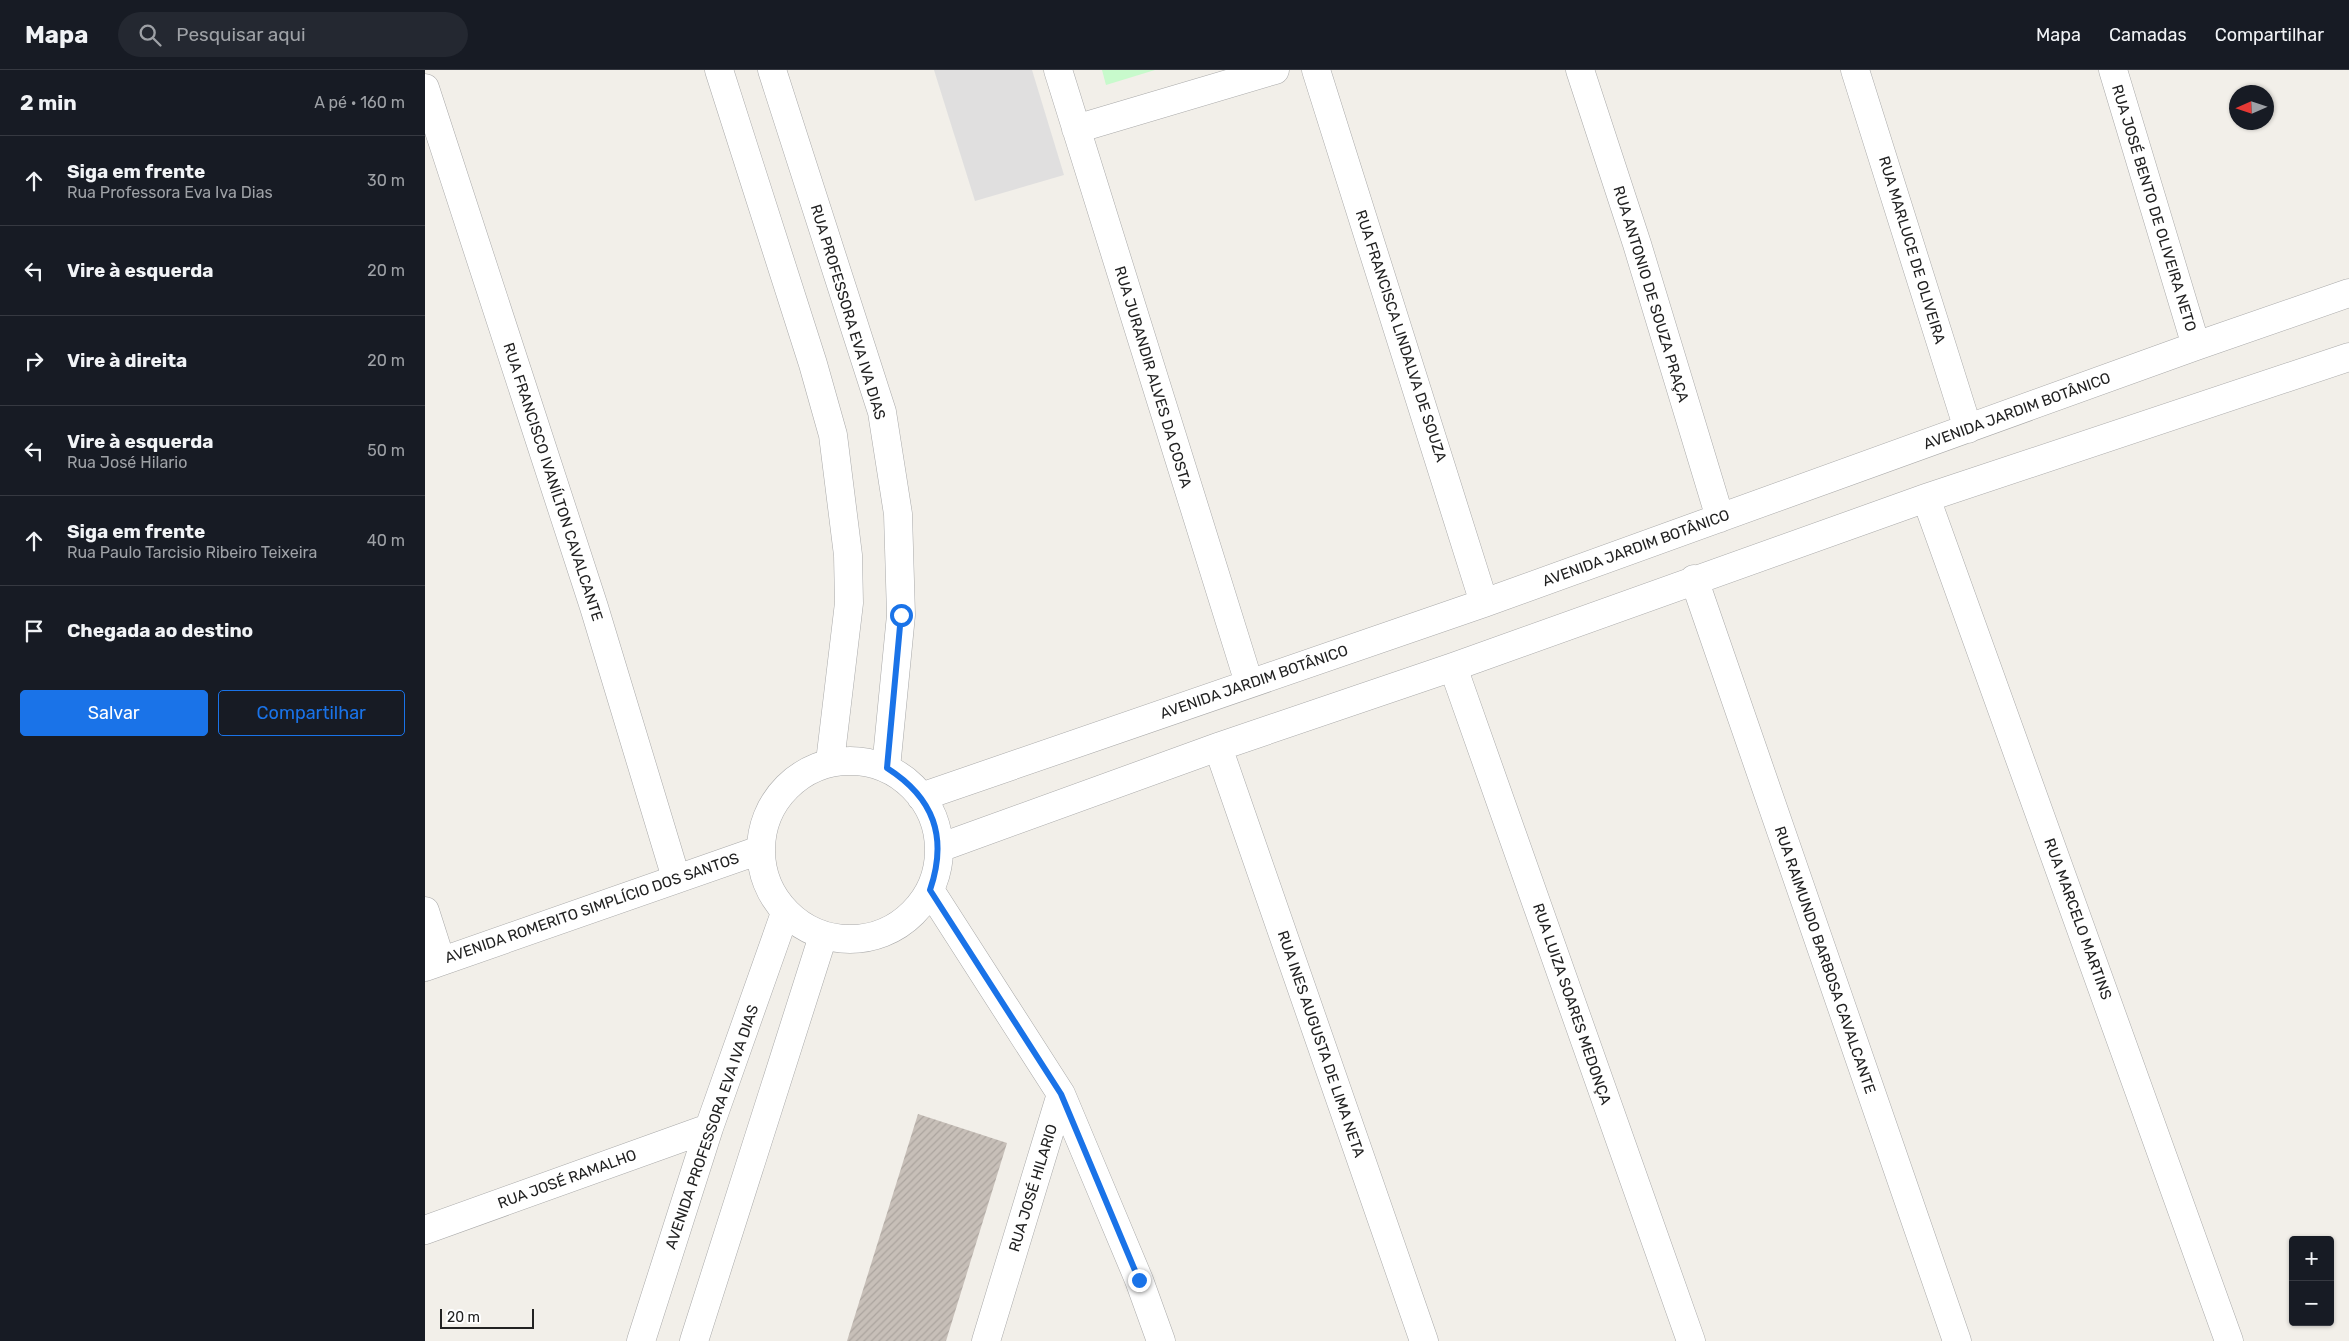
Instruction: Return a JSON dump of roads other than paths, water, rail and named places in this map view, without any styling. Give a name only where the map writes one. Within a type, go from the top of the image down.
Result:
[{"type":"street","points":[[719,70],[813,364],[833,435],[848,555],[849,603],[830,762]]},
{"type":"street","name":"RUA PROFESSORA EVA IVA DIAS","points":[[772,70],[882,412],[898,514],[901,615],[887,768]]},
{"type":"street","name":"RUA JURANDIR ALVES DA COSTA","points":[[1057,70],[1249,684]]},
{"type":"street","points":[[1075,129],[1275,70]]},
{"type":"street","name":"RUA FRANCISCA LINDALVA DE SOUZA","points":[[1316,70],[1484,603]]},
{"type":"street","name":"RUA ANTONIO DE SOUZA PRAÇA","points":[[1580,70],[1637,244],[1720,518]]},
{"type":"street","name":"RUA MARLUCE DE OLIVEIRA","points":[[1855,70],[1968,429]]},
{"type":"street","name":"RUA JOSÉ BENTO DE OLIVEIRA NETO","points":[[2113,70],[2196,346]]},
{"type":"street","name":"RUA FRANCISCO IVANÍLTON CAVALCANTE","points":[[425,88],[594,607],[676,878]]},
{"type":"street","name":"AVENIDA JARDIM BOTÂNICO","points":[[921,797],[1484,603],[2196,346],[2349,294]]},
{"type":"street","points":[[939,848],[1218,747],[1453,667],[1694,579],[1926,498],[2349,357]]},
{"type":"street","name":"RUA MARCELO MARTINS","points":[[1926,498],[2229,1341]]},
{"type":"street","name":"RUA RAIMUNDO BARBOSA CAVALCANTE","points":[[1694,579],[1957,1341]]},
{"type":"street","name":"RUA LUIZA SOARES MEDONÇA","points":[[1453,667],[1691,1341]]},
{"type":"street","name":"RUA INES AUGUSTA DE LIMA NETA","points":[[1218,747],[1424,1341]]},
{"type":"street","points":[[859,761],[887,768],[906,780],[921,797],[934,821],[939,848],[937,869],[930,890],[915,911],[896,927],[873,937],[848,940],[823,936],[803,927],[785,913],[766,884],[760,850],[763,826],[773,803],[795,780],[808,771],[830,762],[859,761]]},
{"type":"street","name":"AVENIDA ROMERITO SIMPLÍCIO DOS SANTOS","points":[[433,964],[760,850]]},
{"type":"street","points":[[930,890],[1061,1094],[1139,1280],[1161,1341]]},
{"type":"street","points":[[425,912],[433,964]]},
{"type":"street","name":"AVENIDA PROFESSORA EVA IVA DIAS","points":[[641,1341],[709,1128],[785,913]]},
{"type":"street","points":[[694,1341],[823,936]]},
{"type":"street","name":"RUA JOSÉ HILARIO","points":[[986,1341],[1061,1094]]},
{"type":"street","name":"RUA JOSÉ RAMALHO","points":[[425,1230],[709,1128]]}]
